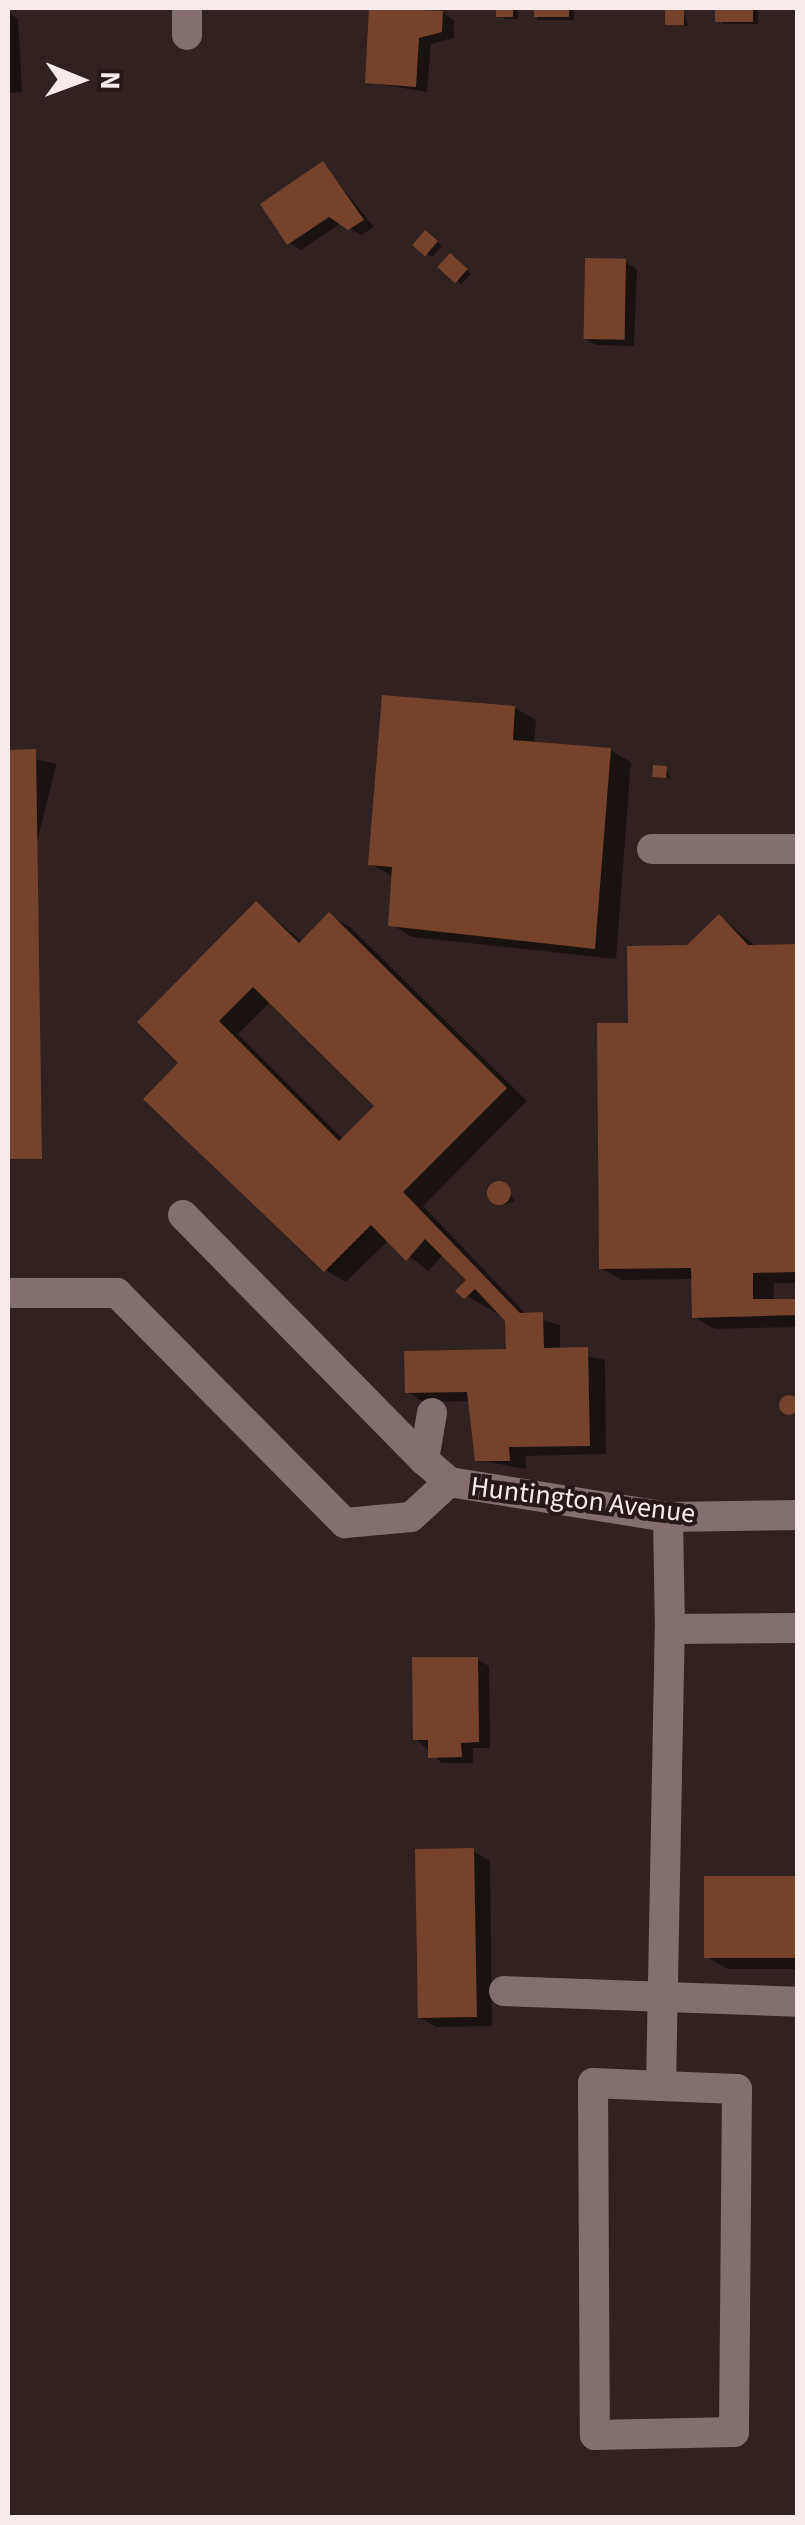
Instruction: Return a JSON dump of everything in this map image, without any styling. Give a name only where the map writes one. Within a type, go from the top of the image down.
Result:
[{"type":"lane","points":[[652,849],[798,849]]},
{"type":"lane","name":"Huntington Avenue","points":[[184,1215],[449,1482],[668,1517],[798,1514]]},
{"type":"lane","points":[[8,1293],[117,1294],[345,1522],[412,1516],[449,1482]]},
{"type":"lane","points":[[424,1460],[432,1412]]},
{"type":"lane","points":[[661,2086],[670,1629],[668,1517]]},
{"type":"lane","points":[[670,1629],[798,1628]]},
{"type":"lane","points":[[504,1991],[798,2002]]},
{"type":"lane","points":[[593,2083],[661,2086],[737,2089],[734,2432],[595,2435],[593,2083]]},
{"type":"building","points":[[369,8],[443,11],[442,32],[419,38],[416,87],[365,83]]},
{"type":"building","points":[[496,8],[513,8],[513,17],[496,17]]},
{"type":"building","points":[[534,8],[569,8],[569,17],[534,17]]},
{"type":"building","points":[[665,8],[684,8],[684,25],[665,25]]},
{"type":"building","points":[[715,8],[753,8],[753,22],[715,22]]},
{"type":"building","points":[[323,161],[364,220],[348,230],[329,217],[287,245],[260,204]]},
{"type":"building","points":[[425,230],[438,241],[425,256],[412,245]]},
{"type":"building","points":[[450,253],[468,269],[455,283],[437,267]]},
{"type":"building","points":[[585,258],[626,259],[625,340],[584,339]]},
{"type":"building","points":[[382,695],[515,706],[513,740],[611,748],[595,949],[388,926],[392,867],[368,865]]},
{"type":"building","points":[[36,749],[42,1159],[8,1159],[8,750]]},
{"type":"building","points":[[653,765],[667,766],[666,778],[652,777]]},
{"type":"building","points":[[256,901],[299,943],[329,912],[507,1088],[403,1192],[520,1313],[543,1312],[544,1348],[588,1347],[590,1446],[509,1447],[510,1461],[475,1461],[467,1392],[405,1393],[404,1351],[506,1349],[505,1321],[475,1289],[464,1299],[455,1291],[466,1280],[425,1239],[406,1261],[371,1225],[324,1272],[143,1099],[178,1063],[137,1022]],"holes":[[[253,987],[374,1106],[339,1141],[219,1021]]]},
{"type":"building","points":[[719,914],[748,945],[798,944],[798,1272],[753,1273],[753,1299],[798,1299],[798,1315],[692,1318],[691,1268],[599,1269],[597,1023],[628,1023],[627,946],[687,945]]},
{"type":"building","points":[[499,1181],[511,1193],[499,1205],[487,1193]]},
{"type":"building","points":[[789,1395],[799,1405],[789,1415],[779,1405]]},
{"type":"building","points":[[412,1657],[478,1657],[479,1742],[461,1743],[462,1757],[428,1758],[428,1740],[413,1740]]},
{"type":"building","points":[[474,1848],[477,2017],[418,2018],[415,1849]]},
{"type":"building","points":[[704,1876],[798,1876],[798,1958],[704,1958]]}]
